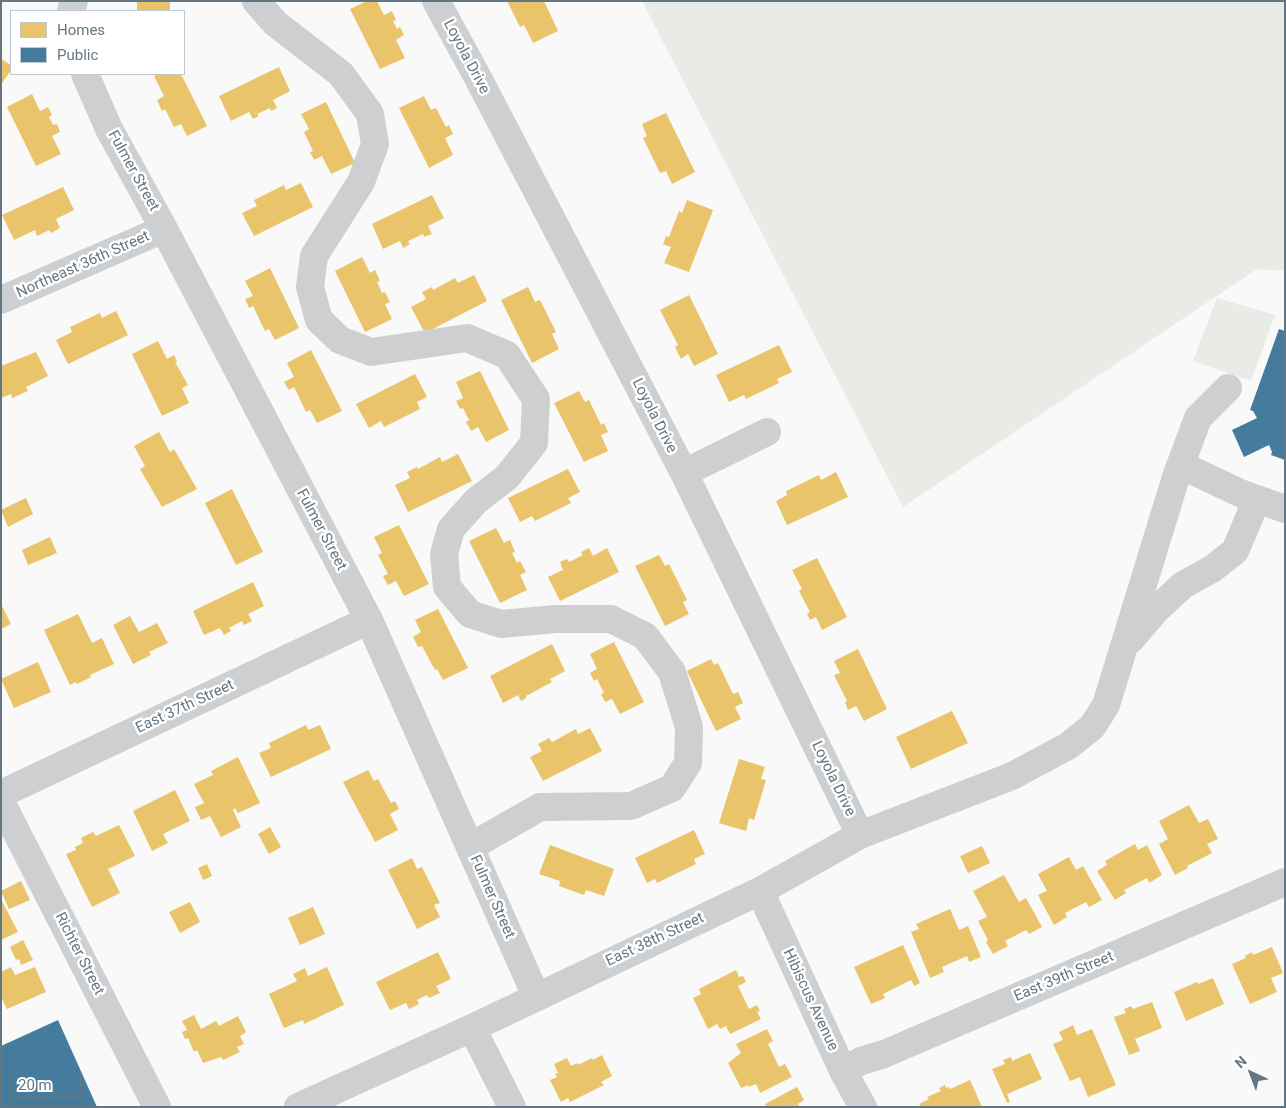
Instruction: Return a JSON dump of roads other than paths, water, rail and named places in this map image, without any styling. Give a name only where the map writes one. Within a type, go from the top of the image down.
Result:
[{"type":"street","points":[[256,1],[275,23],[341,74],[370,114],[375,144],[361,182],[314,256],[310,287],[319,320],[340,340],[371,352],[467,338],[508,355],[536,399],[534,443],[507,477],[476,501],[451,529],[444,554],[447,587],[470,614],[501,624],[556,619],[611,619],[645,636],[672,672],[689,727],[688,763],[672,788],[631,806],[540,808],[470,847]]},
{"type":"street","name":"Loyola Drive","points":[[436,1],[684,473],[860,836]]},
{"type":"street","name":"Fulmer Street","points":[[84,75],[109,129],[164,229],[369,620],[536,996]]},
{"type":"street","name":"Northeast 36th Street","points":[[1,300],[164,229]]},
{"type":"street","name":"East 38th Street","points":[[298,1107],[472,1028],[760,891],[860,836],[1012,776],[1068,746],[1092,727],[1106,705],[1181,465],[1198,418],[1228,388]]},
{"type":"street","points":[[684,473],[767,432]]},
{"type":"street","points":[[1181,465],[1251,497],[1285,510]]},
{"type":"street","points":[[1125,645],[1156,610],[1183,585],[1212,569],[1235,551],[1252,511],[1251,497]]},
{"type":"street","name":"East 37th Street","points":[[1,794],[369,620]]},
{"type":"street","name":"Richter Street","points":[[1,802],[157,1107]]},
{"type":"street","name":"East 39th Street","points":[[843,1071],[861,1061],[884,1054],[1285,882]]},
{"type":"street","name":"Hibiscus Avenue","points":[[760,891],[843,1071],[863,1107]]},
{"type":"street","points":[[472,1028],[512,1107]]}]
